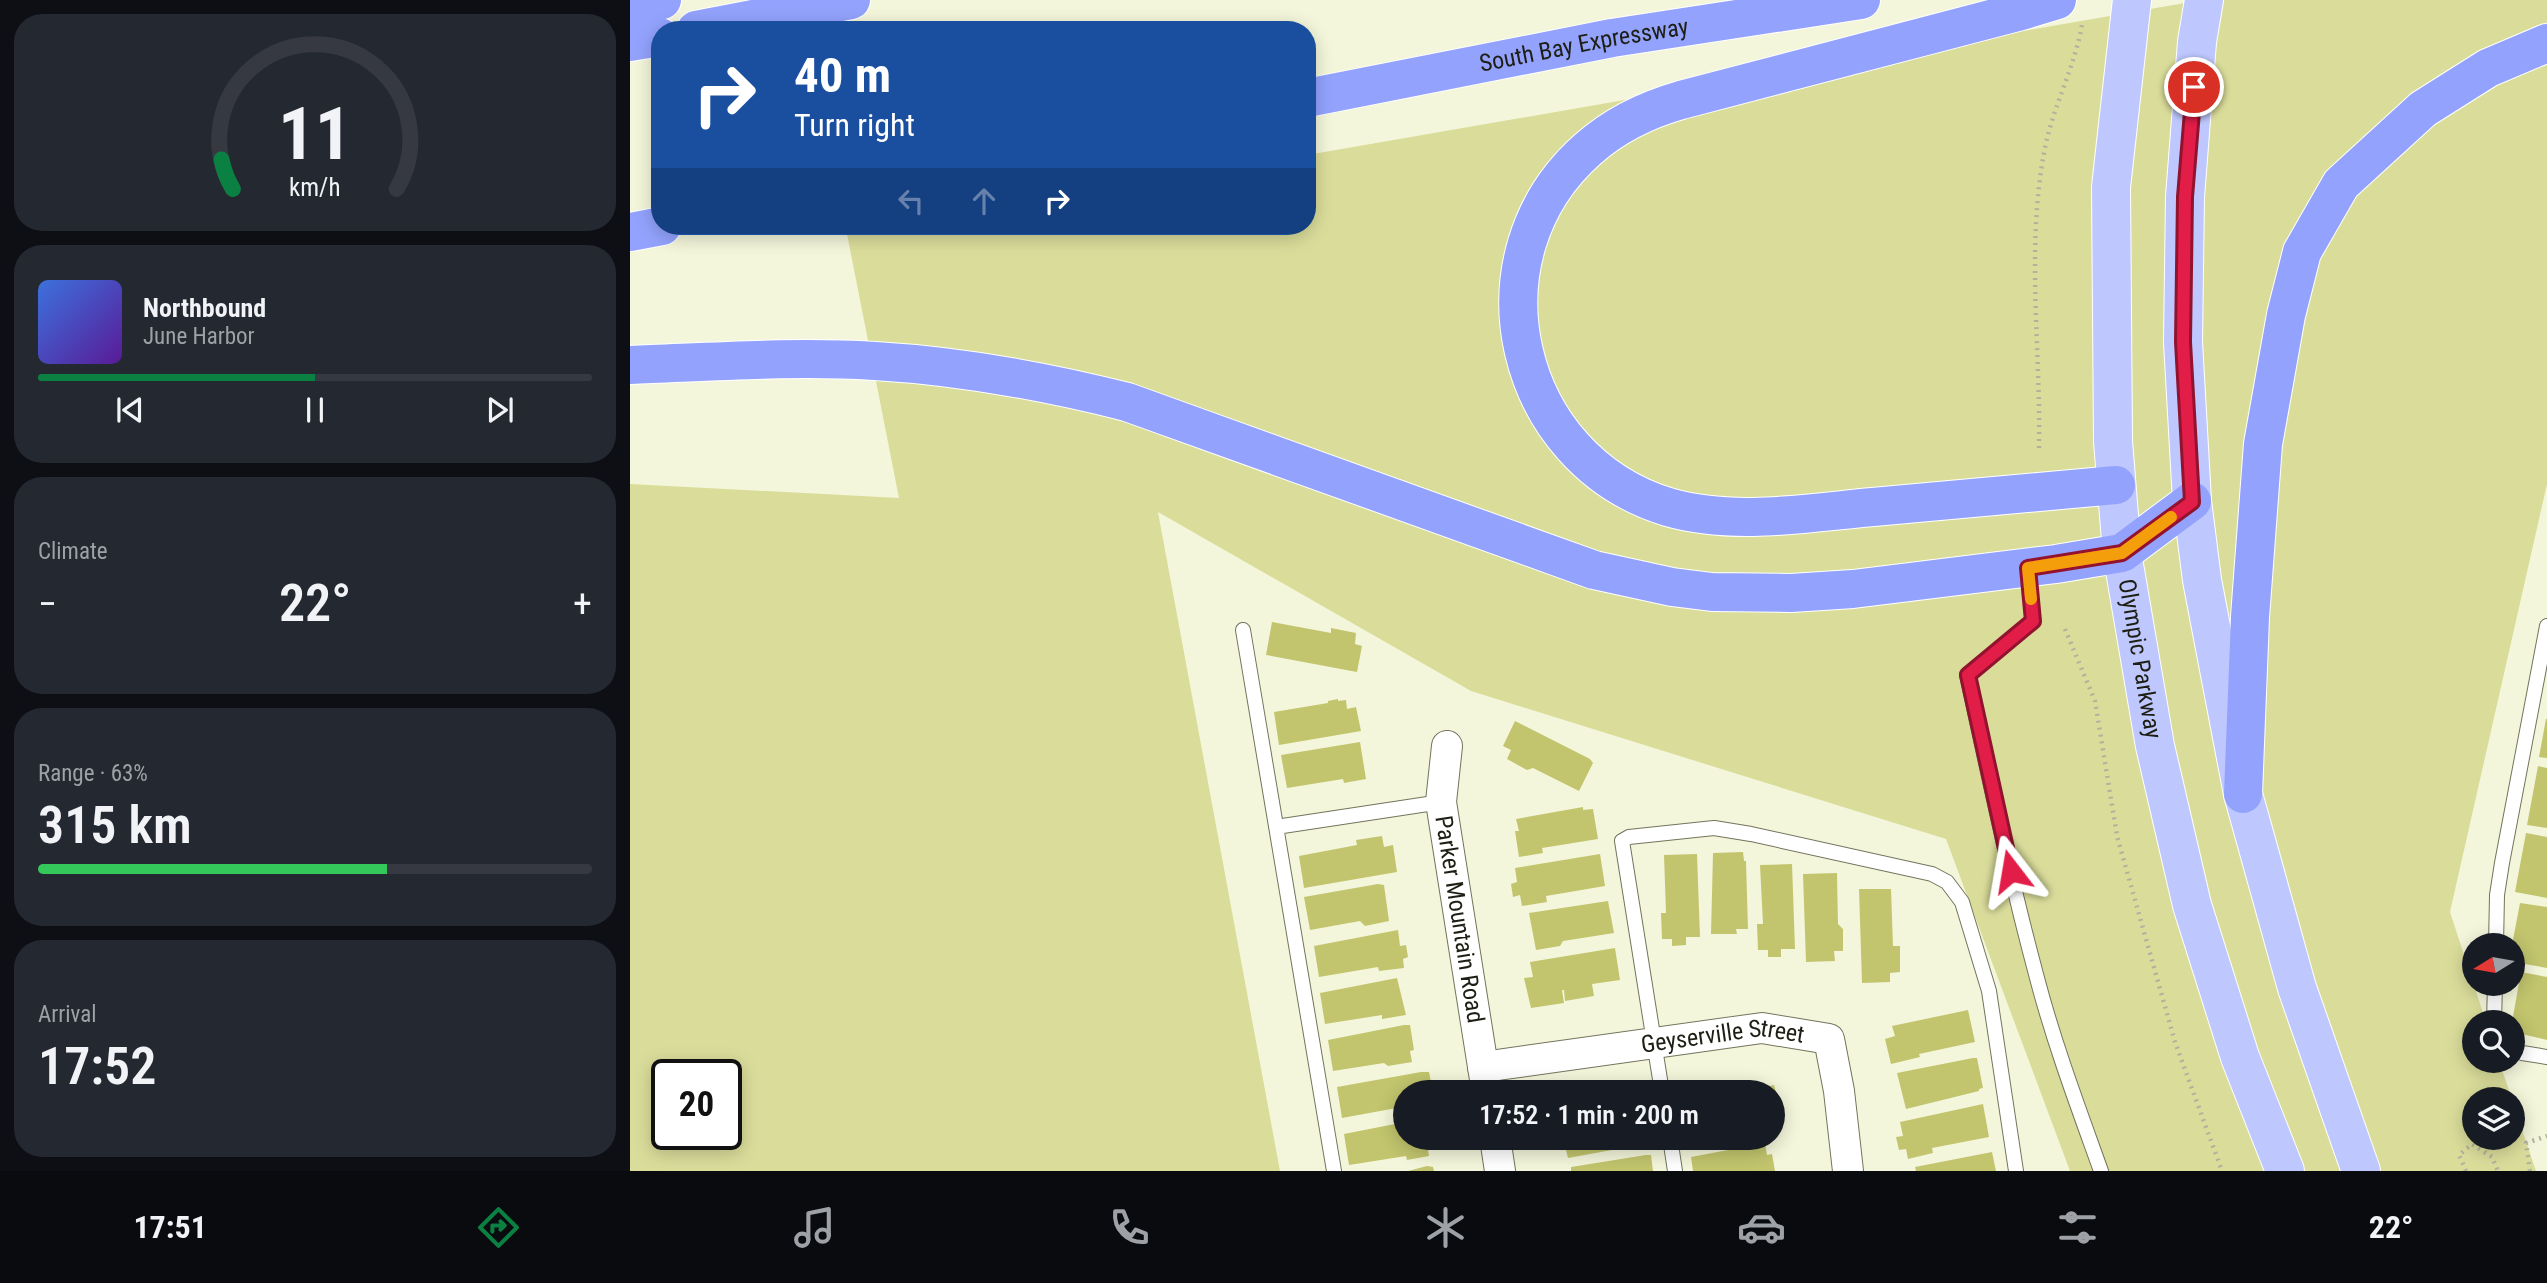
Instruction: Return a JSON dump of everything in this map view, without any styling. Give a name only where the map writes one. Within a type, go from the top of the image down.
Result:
[{"type":"highway","points":[[630,8],[662,0]]},
{"type":"highway","points":[[742,21],[850,0]]},
{"type":"highway","name":"South Bay Expressway","points":[[1316,96],[1612,38],[1861,0]]},
{"type":"highway","points":[[2053,11],[1681,100],[1655,108],[1607,133],[1567,170],[1538,216],[1522,268],[1519,322],[1522,348],[1528,372],[1549,416],[1579,454],[1617,485],[1669,507],[1697,513],[1763,516],[2116,485]]},
{"type":"highway","points":[[630,43],[651,39]]},
{"type":"highway","points":[[2243,793],[2250,617],[2263,444],[2286,315],[2302,252],[2341,184],[2423,109],[2487,68],[2547,43]]},
{"type":"highway","points":[[630,232],[651,228]]},
{"type":"highway","points":[[630,365],[798,359],[875,361],[951,368],[1065,387],[1127,402],[1594,569],[1672,587],[1738,593],[1853,589],[2028,568],[2122,553],[2192,502]]},
{"type":"main road","name":"Olympic Parkway","points":[[2132,0],[2111,187],[2111,347],[2116,485],[2122,553],[2155,746],[2192,905],[2240,1058],[2286,1171]]},
{"type":"main road","points":[[2204,0],[2197,42],[2185,197],[2183,342],[2192,502],[2202,580],[2243,793],[2297,988],[2361,1171]]},
{"type":"street","name":"Parker Mountain Road","points":[[1447,746],[1441,802],[1485,1080]]},
{"type":"street","name":"Geyserville Street","points":[[1485,1080],[1654,1042],[1762,1028],[1829,1039],[1839,1091],[1848,1171]]},
{"type":"street","points":[[1497,1150],[1500,1171]]},
{"type":"lane","points":[[2028,568],[2033,621],[1968,675],[1998,817],[2037,979],[2101,1171]]},
{"type":"lane","points":[[2496,933],[2497,895],[2502,863],[2547,626]]},
{"type":"lane","points":[[1244,630],[1334,1171]]},
{"type":"lane","points":[[1276,827],[1441,802]]},
{"type":"lane","points":[[1660,1080],[1622,841],[1629,837],[1714,828],[1931,874],[1947,882],[1962,902],[1989,991],[2016,1171]]},
{"type":"lane","points":[[2525,1054],[2547,1058]]},
{"type":"lane","points":[[1672,1150],[1675,1171]]},
{"type":"path","points":[[2039,447],[2040,402],[2036,338],[2038,212],[2046,143],[2053,11]]},
{"type":"path","points":[[2065,629],[2095,701],[2118,836],[2175,1042],[2222,1171]]},
{"type":"path","points":[[2530,1171],[2526,1143],[2547,1136]]},
{"type":"path","points":[[2466,1171],[2459,1155],[2472,1144],[2492,1157],[2498,1171]]},
{"type":"green space","points":[[2202,0],[2547,0],[2547,484],[2450,912],[2462,949],[2462,996],[2477,996],[2482,1010],[2462,1010],[2462,1073],[2503,1073],[2508,1087],[2462,1087],[2462,1150],[2525,1150],[2525,1138],[2536,1171],[2070,1171],[1946,839],[1471,691],[1158,512],[1280,1171],[630,1171],[630,484],[899,498],[847,235],[1316,235],[1316,153]]},
{"type":"building","points":[[1272,622],[1331,633],[1331,628],[1356,633],[1355,644],[1362,646],[1357,672],[1266,655]]},
{"type":"building","points":[[1338,699],[1346,700],[1347,709],[1356,707],[1361,731],[1279,745],[1274,712]]},
{"type":"building","points":[[2547,719],[2547,758],[2539,757]]},
{"type":"building","points":[[1515,721],[1590,759],[1593,763],[1579,791],[1533,768],[1527,770],[1507,759],[1511,750],[1503,746]]},
{"type":"building","points":[[1360,742],[1366,779],[1344,783],[1343,779],[1287,788],[1281,755]]},
{"type":"building","points":[[2538,766],[2547,768],[2547,828],[2527,825]]},
{"type":"building","points":[[1583,807],[1583,810],[1593,809],[1598,839],[1542,848],[1543,853],[1519,857],[1516,819]]},
{"type":"building","points":[[2526,833],[2547,837],[2547,898],[2515,892]]},
{"type":"building","points":[[1382,836],[1384,847],[1393,845],[1397,872],[1304,888],[1299,856],[1357,845],[1356,840]]},
{"type":"building","points":[[1743,852],[1746,861],[1748,929],[1736,929],[1737,934],[1711,934],[1713,853]]},
{"type":"building","points":[[1600,854],[1605,886],[1546,896],[1547,902],[1522,906],[1520,895],[1513,897],[1511,884],[1517,882],[1515,868]]},
{"type":"building","points":[[1697,854],[1700,937],[1686,937],[1686,945],[1672,946],[1672,939],[1662,939],[1661,913],[1666,913],[1664,855]]},
{"type":"building","points":[[1792,864],[1795,949],[1781,949],[1781,957],[1768,957],[1768,950],[1758,950],[1757,924],[1763,924],[1760,865]]},
{"type":"building","points":[[1837,873],[1838,924],[1843,929],[1843,951],[1834,951],[1835,961],[1806,962],[1803,874]]},
{"type":"building","points":[[1384,885],[1389,921],[1365,926],[1360,921],[1310,930],[1304,897]]},
{"type":"building","points":[[1859,889],[1891,889],[1893,946],[1900,946],[1900,972],[1890,973],[1890,982],[1862,983]]},
{"type":"building","points":[[1608,901],[1614,933],[1563,941],[1560,946],[1536,950],[1529,913]]},
{"type":"building","points":[[2520,903],[2547,907],[2547,968],[2525,964],[2525,933],[2514,933]]},
{"type":"building","points":[[1398,930],[1400,946],[1406,945],[1408,957],[1403,959],[1404,968],[1379,971],[1378,967],[1319,977],[1314,946]]},
{"type":"building","points":[[1615,948],[1620,980],[1592,984],[1594,996],[1565,1001],[1562,990],[1564,1003],[1531,1008],[1524,978],[1533,977],[1530,962]]},
{"type":"building","points":[[2525,973],[2547,977],[2547,1040],[2525,1035],[2525,1010],[2514,1010],[2517,996],[2525,996]]},
{"type":"building","points":[[1397,978],[1406,1015],[1382,1019],[1382,1015],[1325,1024],[1320,993]]},
{"type":"building","points":[[1968,1010],[1975,1042],[1919,1054],[1920,1057],[1891,1064],[1885,1039],[1895,1036],[1892,1026]]},
{"type":"building","points":[[1410,1025],[1414,1050],[1410,1051],[1412,1062],[1388,1066],[1384,1063],[1333,1071],[1328,1040]]},
{"type":"building","points":[[1977,1058],[1983,1088],[1906,1109],[1897,1073]]},
{"type":"building","points":[[1421,1072],[1429,1072],[1431,1080],[1393,1080],[1393,1109],[1342,1118],[1337,1087]]},
{"type":"building","points":[[1983,1104],[1989,1137],[1932,1148],[1933,1153],[1908,1159],[1906,1149],[1899,1150],[1896,1137],[1903,1136],[1900,1122]]},
{"type":"building","points":[[1393,1124],[1393,1150],[1428,1150],[1429,1156],[1407,1160],[1406,1156],[1349,1165],[1344,1134]]},
{"type":"building","points":[[1566,1150],[1612,1150],[1568,1158]]},
{"type":"building","points":[[1728,1150],[1766,1150],[1767,1155],[1772,1154],[1775,1171],[1693,1171],[1691,1157]]},
{"type":"building","points":[[1992,1152],[1996,1171],[1916,1171],[1915,1167]]},
{"type":"building","points":[[1651,1155],[1653,1171],[1571,1171],[1571,1167]]},
{"type":"building","points":[[1433,1167],[1434,1171],[1408,1171]]},
{"type":"slow traffic","points":[[2031,599],[2028,568],[2122,553],[2171,517]]},
{"type":"route","points":[[2011,871],[1968,675],[2033,621],[2028,568],[2122,553],[2192,502],[2183,342],[2185,197],[2194,87]]}]
